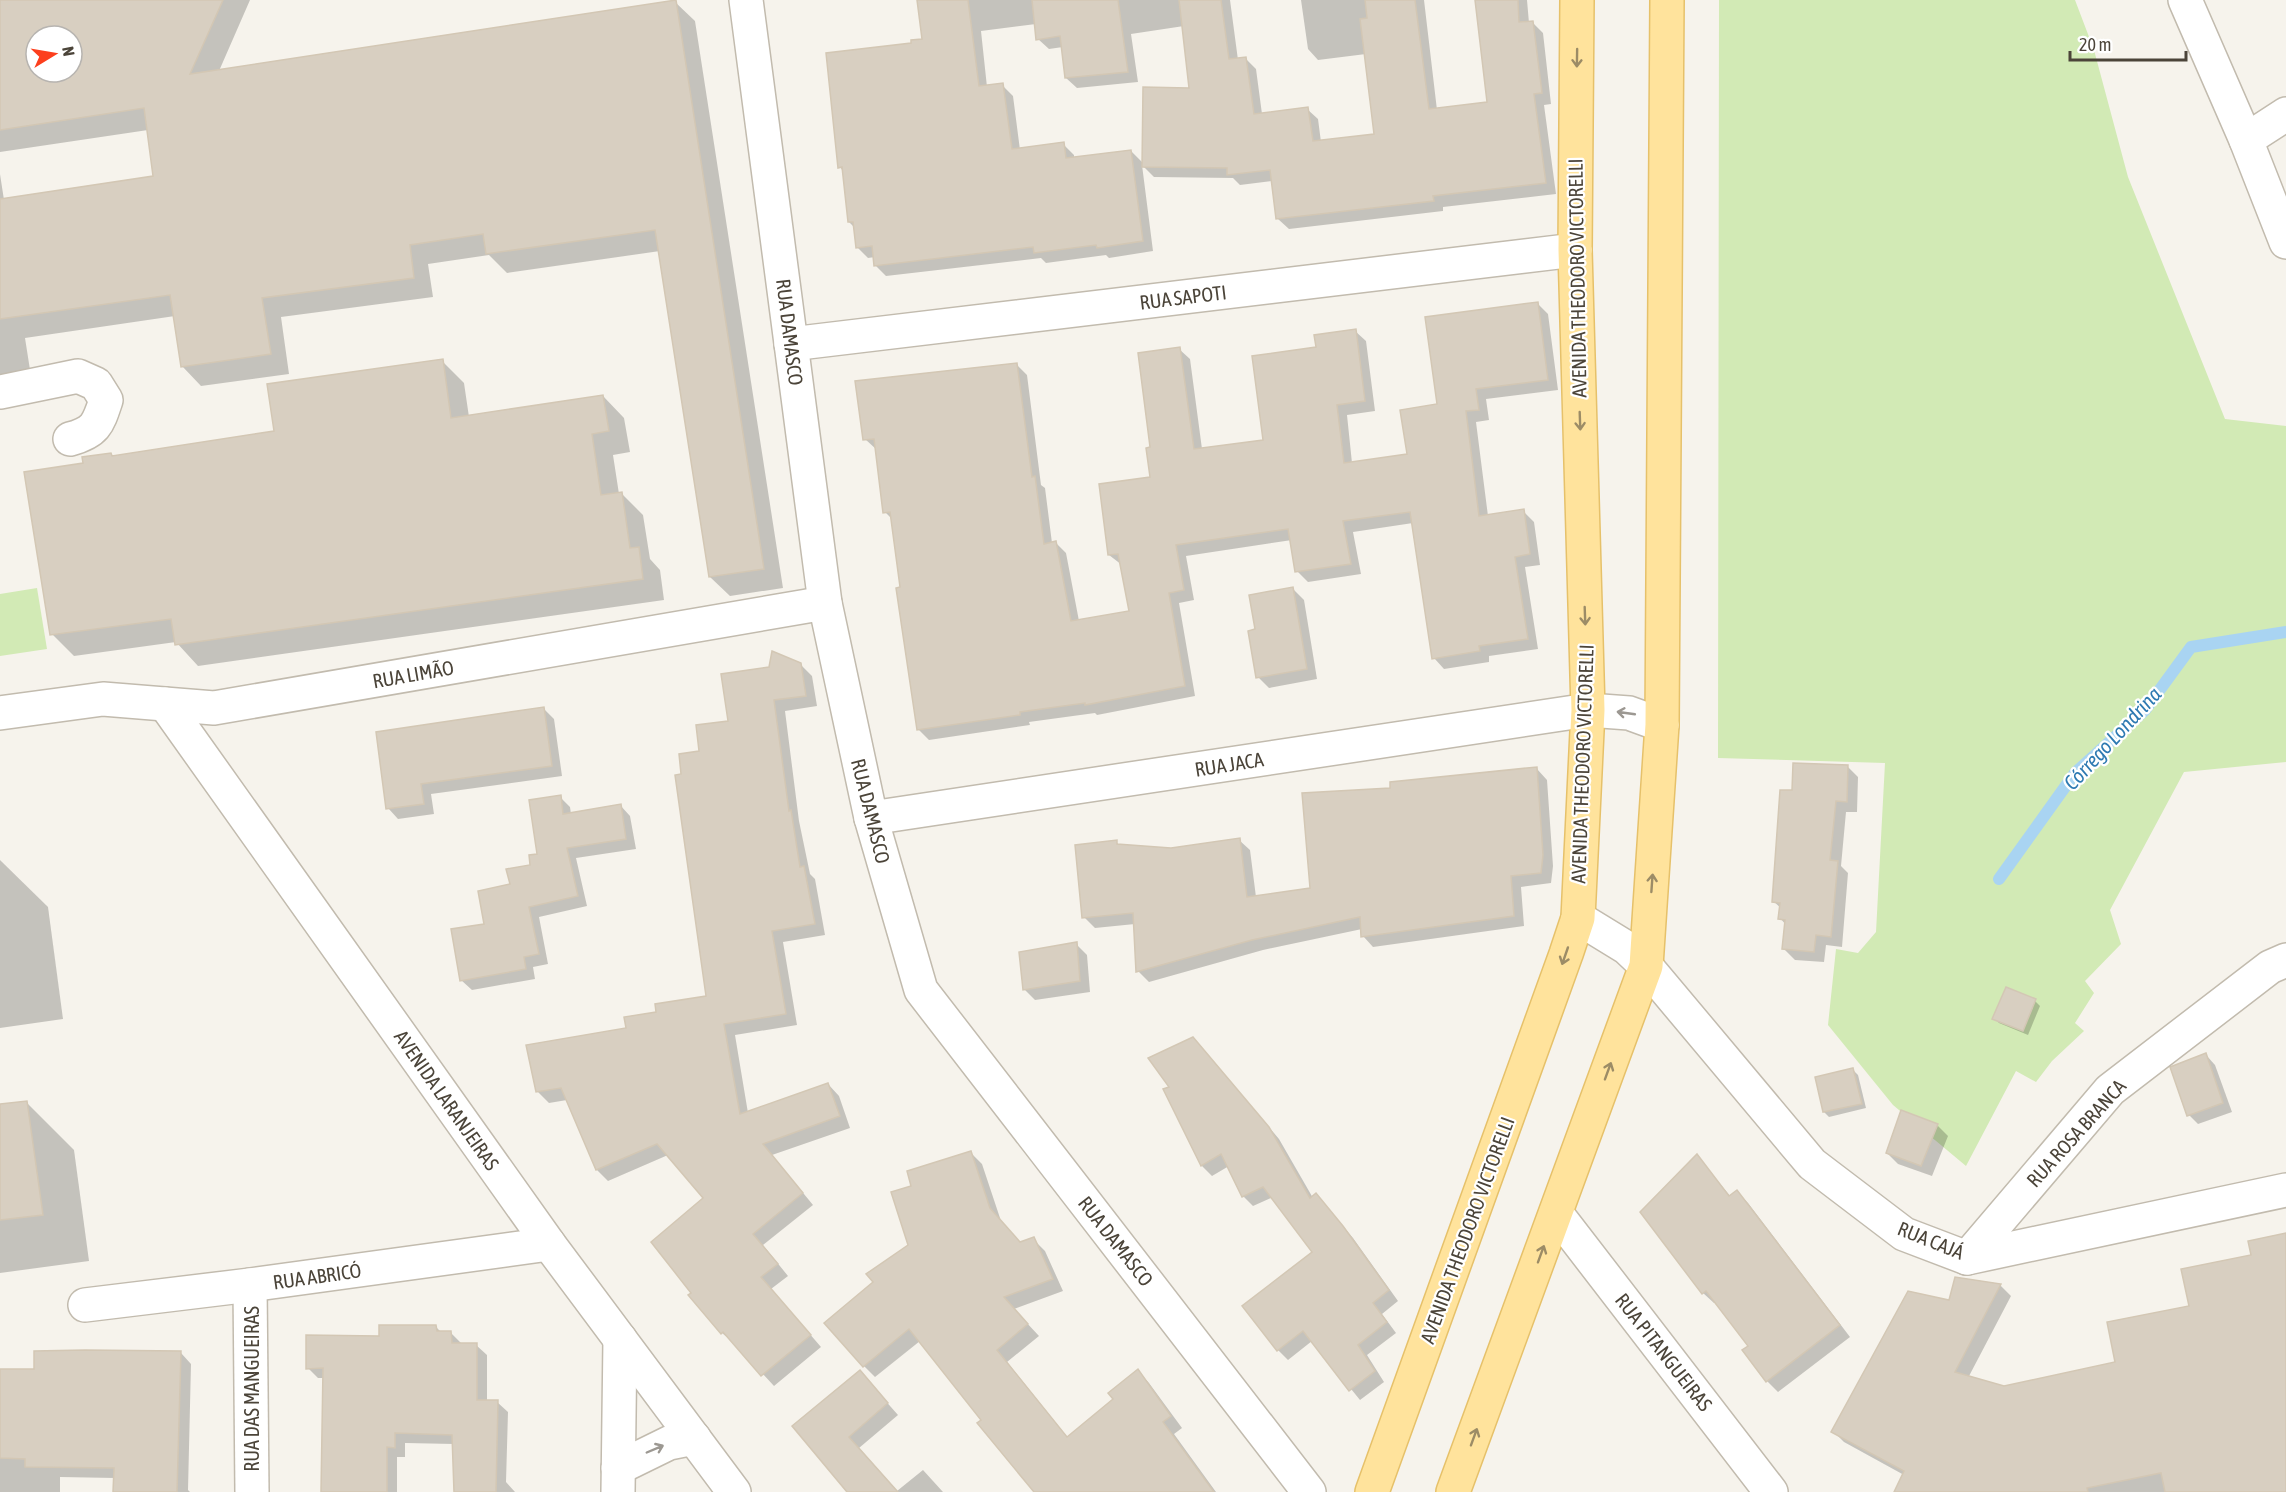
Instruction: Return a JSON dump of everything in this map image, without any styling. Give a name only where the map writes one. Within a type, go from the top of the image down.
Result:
[{"type":"main road","name":"AVENIDA THEODORO VICTORELLI","points":[[1372,1492],[1578,918],[1588,710],[1575,250],[1577,0]]},
{"type":"main road","points":[[1454,1492],[1646,966],[1662,724],[1667,0]]},
{"type":"street","name":"RUA DAMASCO","points":[[746,0],[825,603],[871,818],[921,990],[1310,1492]]},
{"type":"street","points":[[2185,0],[2246,140],[2286,242]]},
{"type":"street","points":[[2246,140],[2286,114]]},
{"type":"street","name":"RUA SAPOTI","points":[[791,344],[1575,250]]},
{"type":"street","points":[[0,392],[78,376],[96,384],[105,400],[99,419],[88,434],[70,439]]},
{"type":"street","name":"RUA LIMÃO","points":[[0,714],[103,699],[214,708],[825,603]]},
{"type":"street","name":"AVENIDA LARANJEIRAS","points":[[165,704],[549,1244],[734,1492]]},
{"type":"street","name":"RUA JACA","points":[[871,818],[1588,710],[1629,713],[1662,724]]},
{"type":"street","name":"RUA CAJÁ","points":[[1578,918],[1627,948],[1646,966],[1812,1164],[1904,1234],[1967,1258],[2286,1190]]},
{"type":"street","name":"RUA ROSA BRANCA","points":[[1967,1258],[2110,1090],[2270,966],[2286,960]]},
{"type":"street","name":"RUA PITANGUEIRAS","points":[[1556,1213],[1771,1492]]},
{"type":"street","name":"RUA ABRICÓ","points":[[85,1305],[549,1244]]},
{"type":"street","name":"RUA DAS MANGUEIRAS","points":[[250,1285],[252,1492]]},
{"type":"street","points":[[618,1480],[620,1339]]},
{"type":"street","points":[[618,1480],[669,1443],[694,1438]]},
{"type":"green space","points":[[1719,0],[2075,0],[2094,50],[2128,177],[2225,419],[2286,426],[2286,762],[2184,772],[2110,910],[2121,944],[2085,981],[2094,993],[2075,1023],[2084,1031],[2052,1061],[2036,1082],[2016,1071],[1966,1166],[1893,1105],[1828,1025],[1836,949],[1858,953],[1876,932],[1885,763],[1718,758]]},
{"type":"green space","points":[[37,588],[47,649],[0,656],[0,594]]},
{"type":"building","points":[[0,0],[223,0],[190,74],[676,0],[764,569],[709,577],[655,230],[486,254],[483,234],[410,245],[414,278],[262,298],[271,354],[181,367],[170,295],[0,319],[0,199],[153,176],[144,108],[0,130]]},
{"type":"building","points":[[917,0],[968,0],[979,86],[1003,83],[1012,149],[1064,142],[1066,158],[1131,150],[1143,241],[1097,248],[1096,245],[1034,253],[1033,247],[874,266],[872,246],[856,248],[853,222],[848,222],[842,167],[838,168],[826,53],[911,43],[911,40],[922,39]]},
{"type":"building","points":[[1032,0],[1118,0],[1128,72],[1065,78],[1060,36],[1036,40]]},
{"type":"building","points":[[1179,0],[1221,0],[1229,59],[1246,57],[1254,114],[1308,107],[1313,141],[1374,134],[1360,19],[1367,18],[1365,0],[1415,0],[1429,109],[1487,102],[1475,0],[1518,0],[1519,22],[1533,21],[1542,93],[1534,94],[1546,183],[1433,196],[1434,201],[1276,219],[1270,170],[1227,175],[1227,168],[1142,167],[1143,87],[1189,88]]},
{"type":"building","points":[[1538,302],[1548,380],[1476,389],[1479,410],[1466,411],[1479,516],[1524,509],[1530,554],[1515,557],[1528,639],[1479,646],[1480,651],[1432,659],[1410,512],[1343,521],[1351,564],[1295,572],[1288,529],[1176,545],[1184,590],[1169,593],[1185,686],[1085,705],[1085,703],[1020,712],[1020,715],[917,730],[896,588],[900,587],[890,512],[883,513],[874,439],[863,440],[855,381],[1017,363],[1032,477],[1035,476],[1044,544],[1056,541],[1071,621],[1129,611],[1118,554],[1108,555],[1099,484],[1150,477],[1146,448],[1150,447],[1138,353],[1180,347],[1194,449],[1263,440],[1252,356],[1316,347],[1314,335],[1356,329],[1365,401],[1337,405],[1344,463],[1407,454],[1400,410],[1437,404],[1425,317]]},
{"type":"building","points":[[443,359],[451,418],[603,395],[609,431],[592,434],[601,495],[622,492],[630,548],[639,547],[643,579],[175,645],[171,619],[50,635],[24,472],[83,463],[82,457],[111,453],[112,456],[274,431],[267,384]]},
{"type":"building","points":[[1293,587],[1307,669],[1256,678],[1248,631],[1255,629],[1249,595]]},
{"type":"building","points":[[772,651],[801,663],[806,696],[774,700],[789,811],[791,810],[800,867],[804,866],[815,924],[772,931],[786,1014],[724,1024],[740,1114],[828,1083],[840,1116],[763,1144],[803,1193],[753,1234],[778,1264],[761,1277],[811,1335],[761,1376],[688,1295],[691,1293],[651,1242],[703,1198],[657,1144],[596,1170],[561,1088],[536,1092],[526,1045],[626,1028],[624,1017],[656,1012],[655,1004],[706,996],[675,775],[681,774],[679,754],[699,751],[696,725],[728,721],[721,674],[769,667]]},
{"type":"building","points":[[544,707],[552,766],[421,784],[424,804],[386,809],[376,732]]},
{"type":"building","points":[[1793,763],[1848,765],[1847,802],[1836,801],[1830,860],[1838,861],[1831,937],[1816,935],[1814,952],[1782,949],[1785,920],[1778,919],[1780,903],[1772,902],[1780,790],[1792,790]]},
{"type":"building","points":[[1537,767],[1543,855],[1541,873],[1511,876],[1514,916],[1361,937],[1360,917],[1252,940],[1136,972],[1133,913],[1082,918],[1075,845],[1117,840],[1117,844],[1171,848],[1240,838],[1247,897],[1310,888],[1302,793],[1390,788],[1390,782]]},
{"type":"building","points":[[561,795],[563,814],[621,804],[626,839],[567,848],[578,896],[529,907],[539,954],[524,957],[526,969],[460,981],[451,929],[484,924],[478,891],[510,884],[506,869],[530,865],[529,855],[537,854],[529,800]]},
{"type":"building","points":[[1077,942],[1080,981],[1023,990],[1019,952]]},
{"type":"building","points":[[2006,987],[2036,999],[2023,1031],[1992,1019]]},
{"type":"building","points":[[1193,1037],[1269,1127],[1310,1198],[1316,1193],[1389,1290],[1373,1303],[1387,1322],[1358,1345],[1375,1371],[1349,1391],[1303,1331],[1277,1351],[1242,1306],[1312,1252],[1263,1187],[1242,1197],[1221,1154],[1201,1166],[1163,1089],[1169,1087],[1148,1058]]},
{"type":"building","points":[[2206,1053],[2223,1103],[2187,1116],[2170,1067]]},
{"type":"building","points":[[1853,1068],[1862,1104],[1823,1112],[1815,1077]]},
{"type":"building","points":[[27,1101],[43,1215],[0,1220],[0,1104]]},
{"type":"building","points":[[1901,1110],[1938,1124],[1921,1166],[1886,1153]]},
{"type":"building","points":[[971,1151],[990,1208],[1020,1242],[1034,1237],[1053,1279],[1004,1297],[1028,1324],[997,1350],[1067,1437],[1113,1399],[1108,1393],[1138,1369],[1171,1416],[1163,1422],[1214,1492],[1034,1492],[977,1423],[981,1420],[909,1329],[863,1367],[824,1323],[873,1282],[866,1274],[908,1245],[891,1192],[911,1186],[907,1171]]},
{"type":"building","points":[[1697,1154],[1729,1196],[1737,1190],[1840,1325],[1766,1382],[1742,1350],[1748,1346],[1706,1291],[1702,1294],[1640,1212]]},
{"type":"building","points":[[2286,1233],[2286,1492],[2165,1492],[2161,1473],[2087,1488],[2088,1492],[1894,1492],[1904,1471],[1831,1432],[1908,1291],[1949,1300],[1955,1277],[2001,1284],[1955,1372],[2004,1386],[2115,1362],[2107,1322],[2189,1306],[2181,1269],[2251,1255],[2248,1241]]},
{"type":"building","points":[[379,1325],[436,1325],[437,1331],[451,1331],[452,1343],[477,1343],[477,1400],[498,1400],[496,1492],[454,1492],[452,1435],[395,1433],[395,1448],[387,1447],[387,1492],[321,1492],[323,1368],[306,1369],[306,1335],[379,1336]]},
{"type":"building","points":[[34,1351],[181,1351],[177,1492],[113,1492],[114,1468],[25,1467],[25,1459],[0,1458],[0,1369],[34,1369]]},
{"type":"building","points":[[860,1370],[888,1403],[849,1437],[898,1492],[847,1492],[792,1426]]},
{"type":"waterway","name":"Córrego Londrina","points":[[1999,879],[2075,773],[2145,710],[2191,647],[2286,632]]}]
